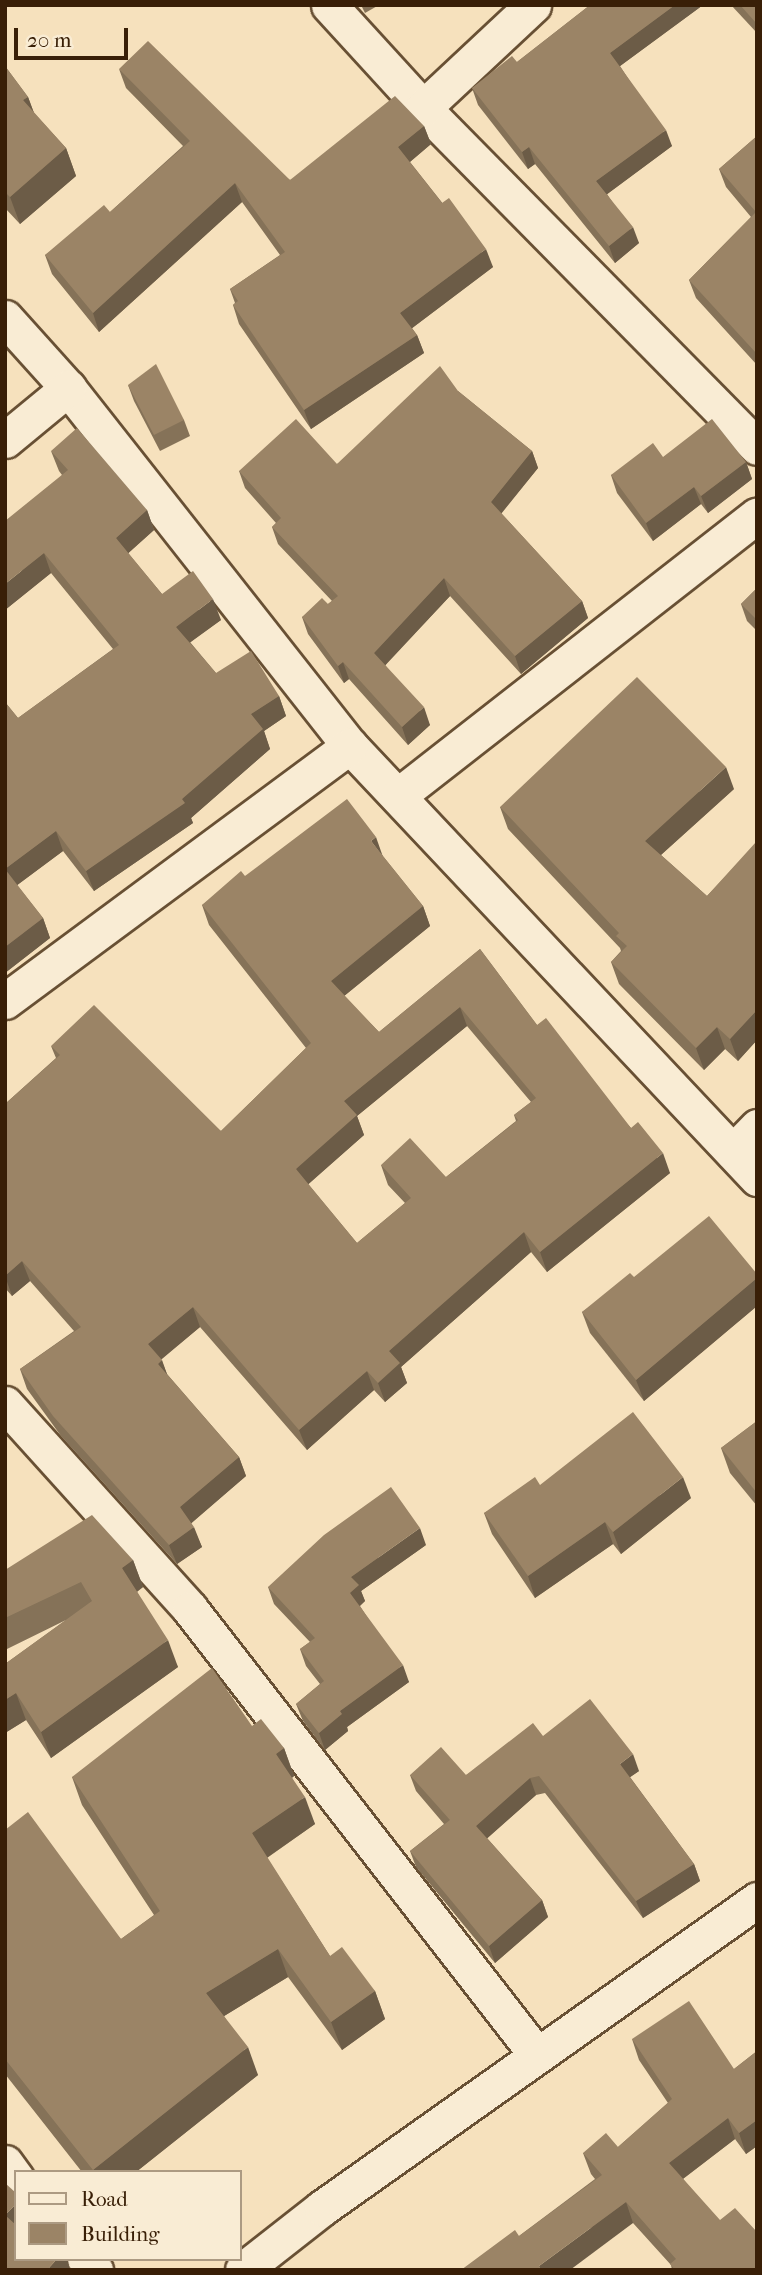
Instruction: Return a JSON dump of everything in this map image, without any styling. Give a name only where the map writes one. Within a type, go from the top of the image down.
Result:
[{"type":"street","points":[[329,5],[423,108],[757,447]]},
{"type":"street","points":[[423,108],[533,5]]},
{"type":"street","points":[[5,318],[68,388],[350,746],[757,1178]]},
{"type":"street","points":[[5,440],[68,388]]},
{"type":"street","points":[[399,795],[757,515]]},
{"type":"street","points":[[5,1001],[350,746]]},
{"type":"street","points":[[733,1152],[757,1127]]},
{"type":"street","points":[[5,1404],[191,1609],[537,2054]]},
{"type":"street","points":[[243,2270],[322,2208],[757,1900]]},
{"type":"building","points":[[590,5],[675,5],[610,53],[666,130],[596,181],[633,227],[609,246],[529,147],[522,152],[472,88],[512,56],[517,62]]},
{"type":"building","points":[[740,5],[757,5],[757,24]]},
{"type":"building","points":[[148,41],[290,180],[395,96],[424,126],[398,147],[442,203],[449,198],[486,249],[400,313],[417,335],[304,410],[233,305],[238,301],[230,289],[285,252],[235,183],[93,313],[45,255],[104,205],[110,212],[190,141],[119,69]]},
{"type":"building","points":[[5,66],[28,97],[23,100],[66,148],[10,197],[5,192]]},
{"type":"building","points":[[757,136],[757,354],[689,280],[756,212],[719,169]]},
{"type":"building","points":[[156,364],[184,420],[154,435],[128,385]]},
{"type":"building","points":[[440,366],[458,391],[532,451],[491,502],[582,601],[515,656],[444,578],[374,653],[424,707],[402,727],[343,662],[338,666],[302,617],[322,598],[328,604],[338,596],[272,527],[281,518],[239,471],[296,419],[337,464]]},
{"type":"building","points":[[712,419],[746,462],[701,496],[694,487],[646,523],[611,475],[653,443],[663,457]]},
{"type":"building","points":[[77,428],[147,510],[116,538],[162,594],[193,571],[213,599],[176,627],[216,673],[251,651],[279,696],[251,714],[263,729],[182,799],[185,803],[86,871],[56,831],[5,869],[5,702],[18,718],[119,645],[44,553],[5,584],[5,521],[68,470],[51,451]]},
{"type":"building","points":[[757,588],[757,620],[741,604]]},
{"type":"building","points":[[637,677],[726,767],[645,841],[707,896],[757,843],[757,1010],[730,1039],[717,1027],[696,1048],[611,962],[627,946],[616,936],[619,933],[500,807]]},
{"type":"building","points":[[347,799],[376,837],[371,841],[423,906],[331,981],[379,1032],[480,949],[537,1025],[546,1018],[631,1128],[638,1122],[663,1153],[540,1252],[524,1232],[389,1351],[400,1363],[378,1383],[367,1371],[299,1430],[193,1307],[148,1344],[162,1360],[158,1364],[239,1457],[180,1507],[194,1527],[169,1545],[53,1416],[20,1369],[81,1327],[22,1261],[5,1276],[5,1104],[60,1055],[51,1046],[94,1005],[221,1131],[311,1043],[202,905],[241,871],[245,876]],"holes":[[[460,1007],[536,1098],[514,1115],[518,1120],[446,1177],[410,1138],[381,1165],[411,1198],[357,1243],[296,1169],[357,1115],[344,1101]]]},
{"type":"building","points":[[5,869],[43,918],[5,947]]},
{"type":"building","points":[[709,1216],[757,1274],[757,1278],[636,1380],[582,1312],[630,1273],[634,1277]]},
{"type":"building","points":[[633,1412],[683,1477],[613,1532],[605,1522],[528,1576],[484,1513],[535,1477],[540,1485]]},
{"type":"building","points":[[757,1421],[757,1493],[721,1448]]},
{"type":"building","points":[[391,1487],[420,1528],[351,1577],[359,1585],[350,1593],[403,1665],[340,1711],[342,1714],[319,1733],[296,1704],[324,1681],[300,1649],[315,1638],[268,1587],[324,1535]]},
{"type":"building","points":[[92,1515],[133,1560],[122,1568],[168,1640],[41,1732],[16,1693],[5,1700],[5,1664],[92,1601],[81,1582],[5,1618],[5,1570]]},
{"type":"building","points":[[212,1668],[252,1726],[261,1719],[284,1748],[276,1754],[305,1797],[252,1833],[330,1956],[342,1947],[375,1991],[331,2022],[278,1949],[206,1993],[248,2047],[93,2170],[5,2059],[5,1830],[28,1812],[121,1939],[160,1911],[72,1777]]},
{"type":"building","points":[[590,1699],[633,1754],[620,1764],[694,1864],[636,1901],[539,1776],[530,1778],[476,1826],[542,1900],[489,1946],[410,1851],[450,1820],[410,1775],[441,1747],[466,1775],[533,1723],[543,1736]]},
{"type":"building","points":[[689,2001],[734,2069],[757,2051],[757,2120],[739,2133],[728,2118],[669,2163],[720,2220],[735,2208],[757,2232],[757,2270],[675,2270],[670,2264],[676,2259],[626,2202],[539,2266],[541,2270],[461,2270],[515,2230],[519,2236],[602,2175],[583,2153],[606,2133],[618,2147],[672,2099],[632,2039]]},
{"type":"building","points":[[5,2183],[14,2191],[14,2206],[5,2215]]},
{"type":"building","points":[[5,2215],[14,2223],[14,2261],[55,2261],[47,2270],[5,2270]]}]
